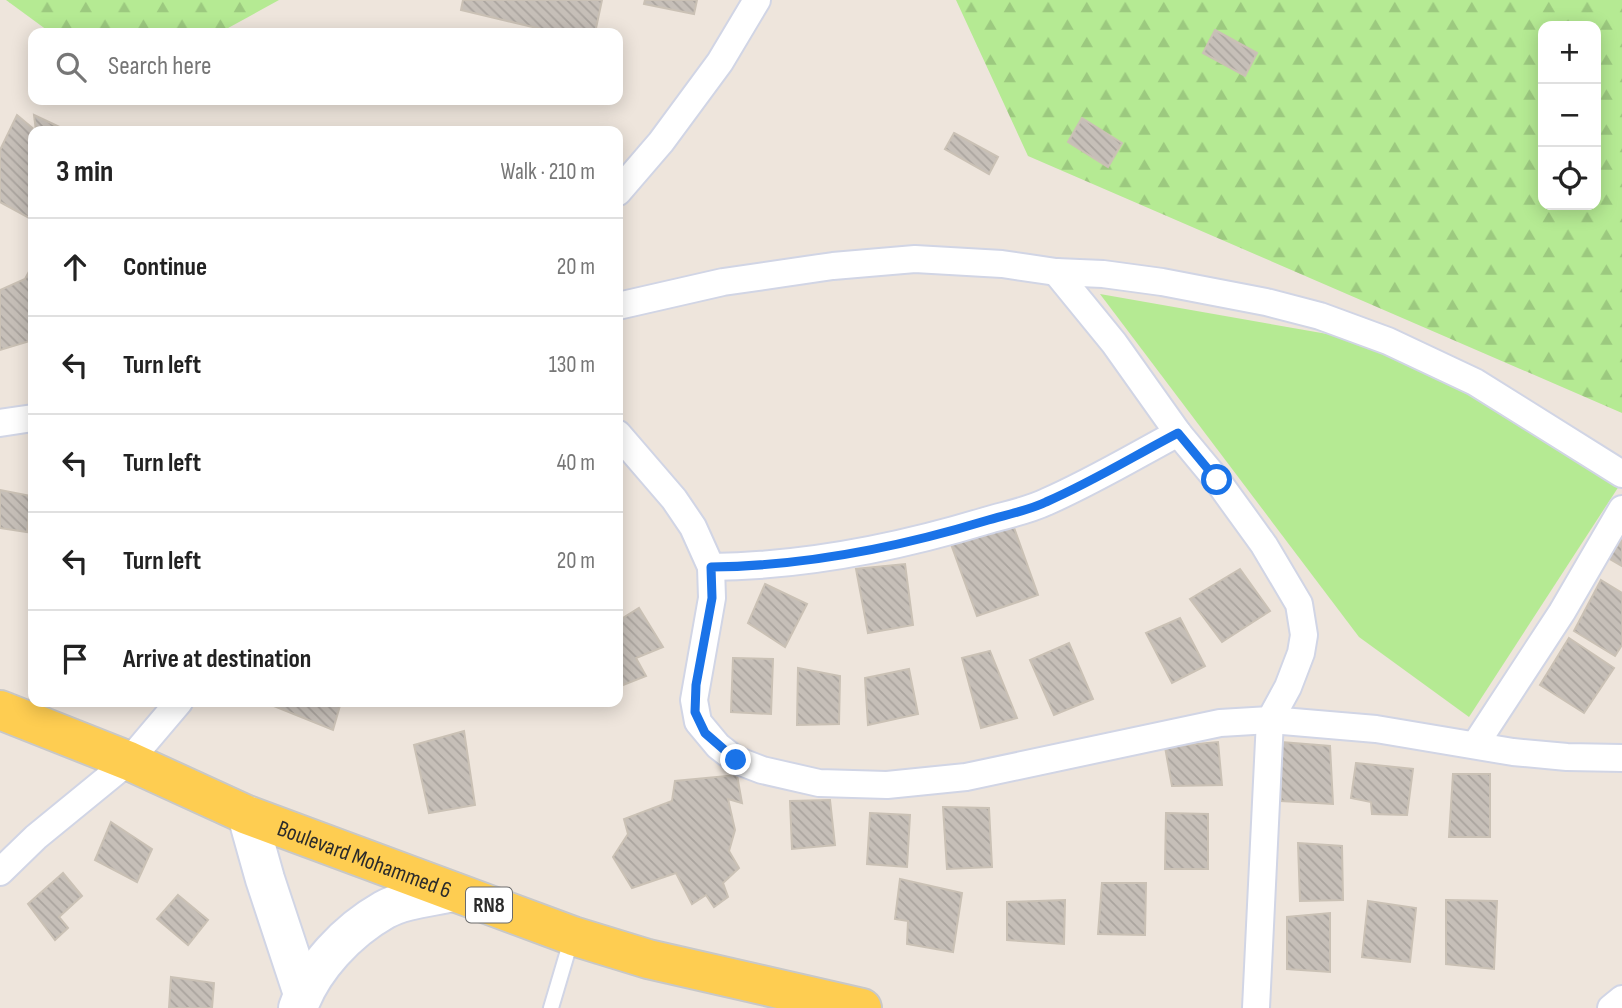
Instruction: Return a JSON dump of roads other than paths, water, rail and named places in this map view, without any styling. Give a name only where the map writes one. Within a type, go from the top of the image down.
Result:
[{"type":"main road","name":"Boulevard Mohammed 6","points":[[0,710],[129,761],[247,815],[573,936],[657,961],[862,1008]]},
{"type":"street","points":[[623,186],[661,142],[720,62],[757,0]]},
{"type":"street","points":[[623,305],[723,282],[833,266],[915,259],[1103,274],[1200,289],[1266,302],[1331,320],[1388,341],[1475,382],[1622,474]]},
{"type":"street","points":[[1056,272],[1114,343],[1178,433],[1217,480],[1264,545],[1299,604],[1304,635],[1301,653],[1288,687],[1270,720],[1255,1008]]},
{"type":"street","points":[[0,423],[28,419]]},
{"type":"street","points":[[711,567],[806,561],[935,537],[1043,503],[1092,480],[1178,433]]},
{"type":"street","points":[[623,441],[674,499],[693,527],[711,567],[712,598],[696,685],[695,712],[705,733],[718,746],[736,760],[762,770],[819,783],[887,785],[953,778],[1220,723],[1270,720],[1376,729],[1513,752],[1622,758]]},
{"type":"street","points":[[1475,745],[1562,612],[1622,509]]},
{"type":"street","points":[[0,872],[36,837],[129,761],[175,707]]},
{"type":"street","points":[[247,815],[300,1001]]},
{"type":"street","points":[[300,1001],[318,970],[341,943],[385,909],[453,892]]},
{"type":"street","points":[[1611,1008],[1622,999]]},
{"type":"lane","points":[[551,1008],[573,936]]}]
